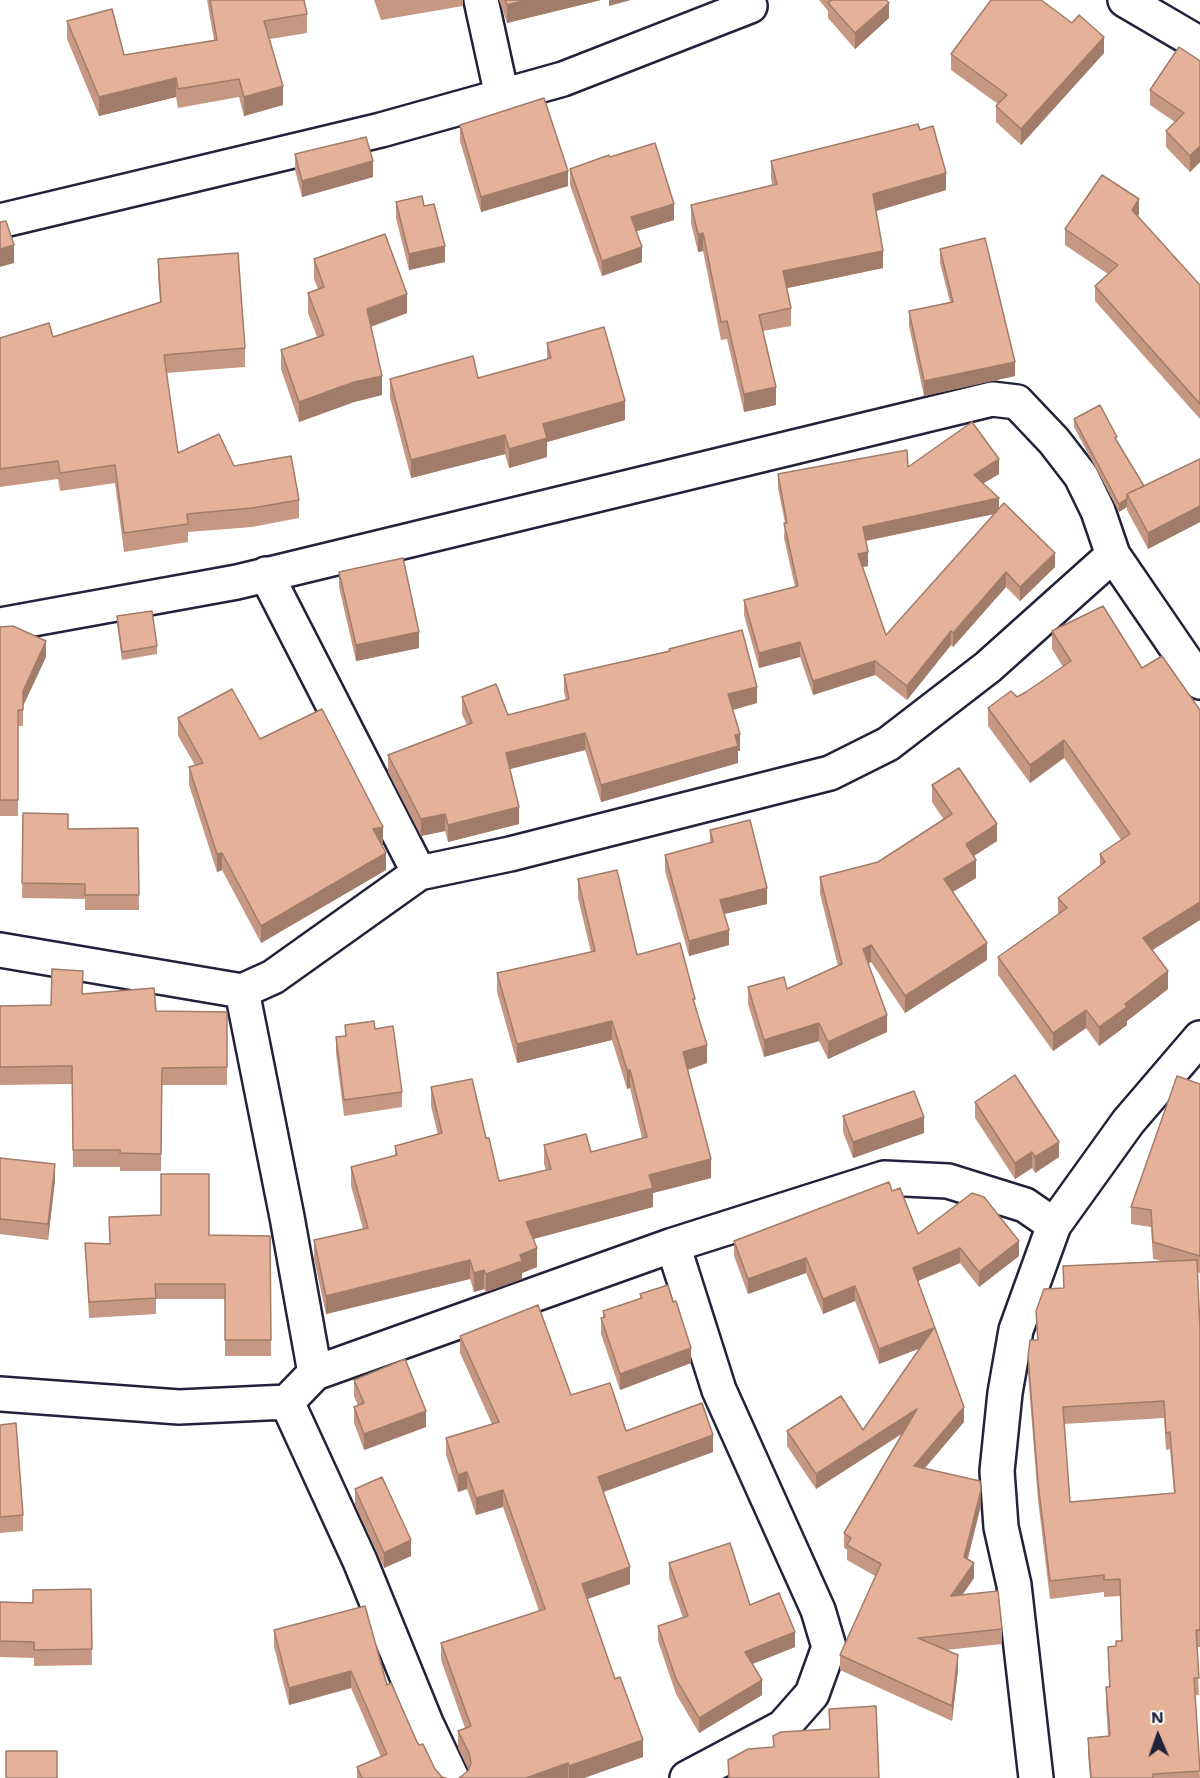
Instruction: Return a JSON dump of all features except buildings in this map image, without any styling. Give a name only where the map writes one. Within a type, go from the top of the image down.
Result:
[{"type":"street","points":[[481,0],[502,96]]},
{"type":"street","points":[[1125,0],[1200,44]]},
{"type":"street","points":[[0,221],[381,130],[563,79],[750,6]]},
{"type":"street","points":[[0,625],[237,582],[992,399],[1017,402],[1054,441],[1081,476],[1098,511],[1113,555],[1200,682]]},
{"type":"street","points":[[0,950],[242,991],[273,977],[419,873],[510,854],[830,773],[888,744],[988,668],[1113,555]]},
{"type":"street","points":[[266,574],[419,873]]},
{"type":"street","points":[[242,991],[283,1194],[315,1373]]},
{"type":"street","points":[[1036,1778],[1014,1584],[1001,1527],[997,1471],[1005,1393],[1016,1330],[1054,1225],[1128,1122],[1200,1038]]},
{"type":"street","points":[[0,1394],[179,1407],[286,1402],[315,1373],[673,1245],[884,1178],[948,1181],[1025,1205],[1054,1225]]},
{"type":"street","points":[[673,1245],[719,1390],[818,1610],[829,1647],[812,1694],[783,1727],[687,1778]]},
{"type":"street","points":[[286,1402],[360,1561],[426,1723],[452,1778]]}]
